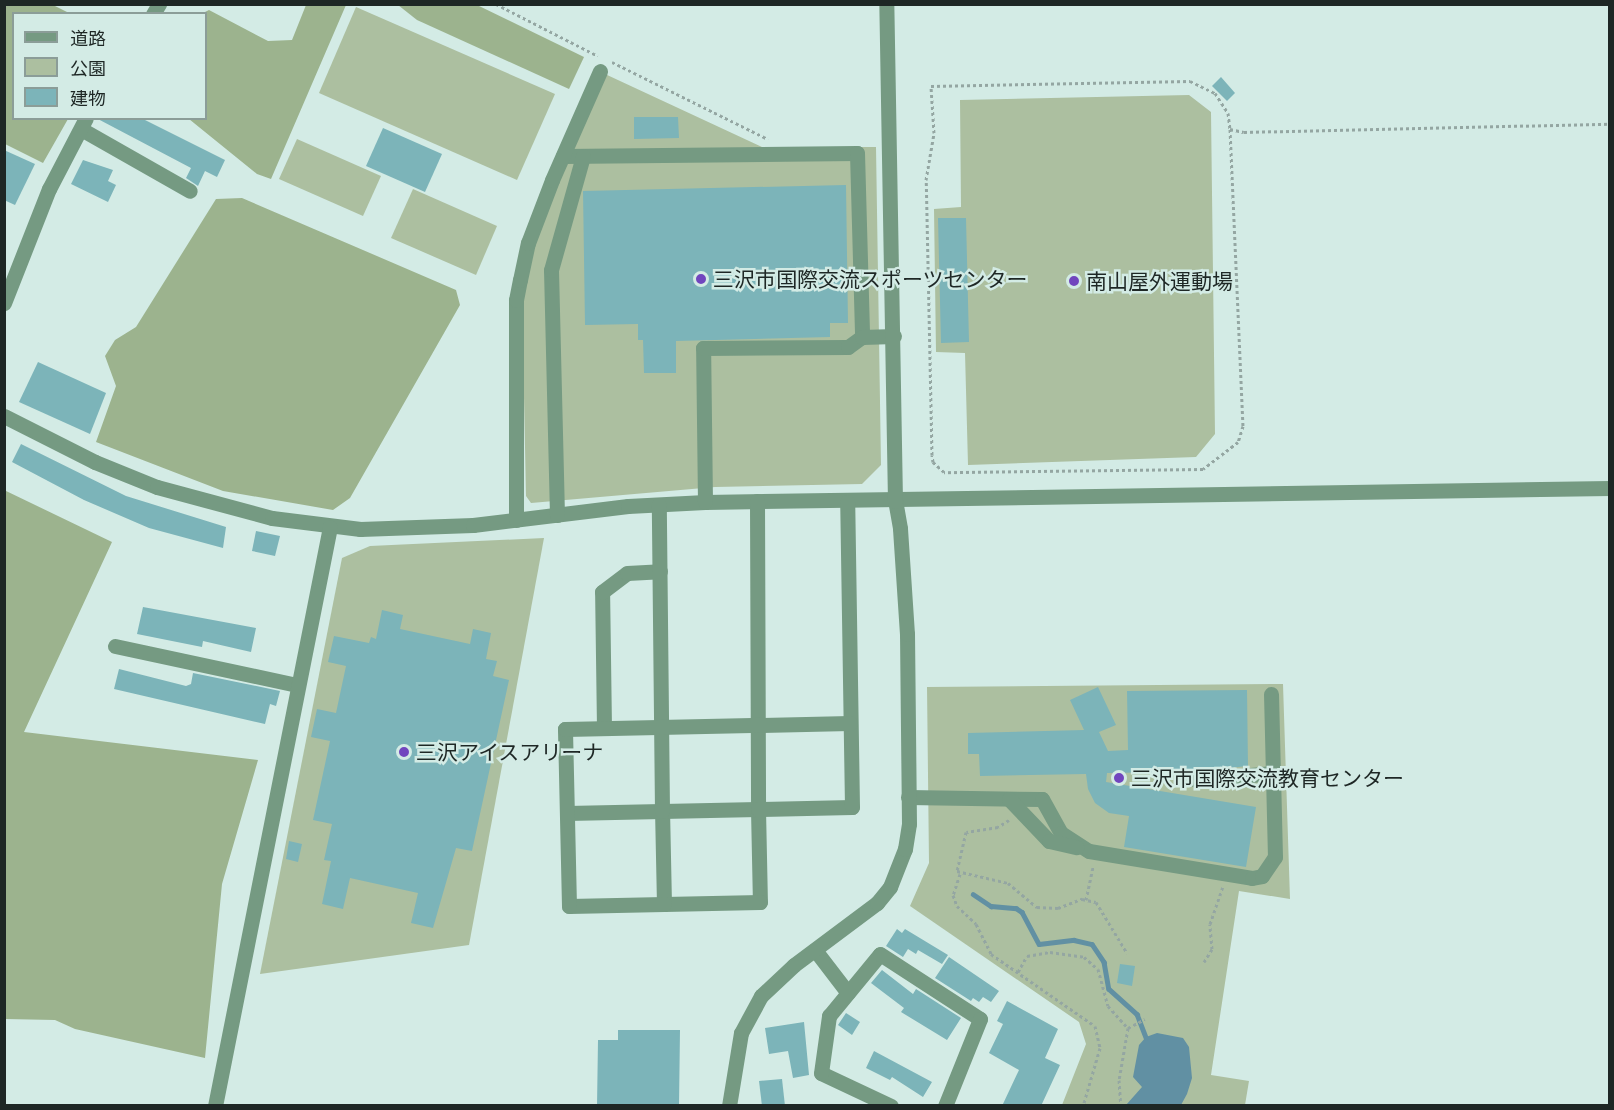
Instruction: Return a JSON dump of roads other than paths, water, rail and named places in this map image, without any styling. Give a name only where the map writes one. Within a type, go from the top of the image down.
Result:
[{"type":"street","points":[[729,1106],[735,1054],[750,1014],[772,984],[877,903],[890,887],[905,849],[908,797],[905,583],[895,501],[894,336],[886,4]]},
{"type":"street","points":[[516,520],[516,300],[528,243],[600,71]]},
{"type":"street","points":[[4,303],[49,189],[84,124],[190,191]]},
{"type":"street","points":[[563,156],[857,153],[862,337]]},
{"type":"street","points":[[557,515],[550,270],[583,156]]},
{"type":"street","points":[[705,502],[703,348],[848,347],[862,337],[894,336]]},
{"type":"street","points":[[4,416],[95,462],[157,487],[226,508],[330,527],[426,527],[705,502],[847,502],[1610,488]]},
{"type":"street","points":[[757,501],[758,725],[758,809],[760,902],[569,906],[565,729],[604,728],[661,727],[758,725],[850,723]]},
{"type":"street","points":[[567,813],[852,807],[847,502]]},
{"type":"street","points":[[659,505],[664,904]]},
{"type":"street","points":[[215,1106],[330,527]]},
{"type":"street","points":[[604,728],[602,592],[627,573],[660,571]]},
{"type":"street","points":[[115,646],[297,686]]},
{"type":"street","points":[[1014,804],[1049,841],[1096,852],[1225,873],[1262,876],[1273,864],[1270,694]]},
{"type":"street","points":[[1196,780],[1273,773]]},
{"type":"street","points":[[908,797],[1014,804],[1042,799],[1055,825],[1079,847]]},
{"type":"street","points":[[815,950],[848,993]]},
{"type":"street","points":[[891,1106],[821,1073],[829,1016],[880,954],[980,1019],[945,1106]]},
{"type":"water","points":[[1157,1033],[1183,1038],[1189,1047],[1192,1078],[1187,1094],[1181,1105],[1126,1105],[1142,1087],[1133,1077],[1139,1045],[1146,1037]]},
{"type":"waterway","points":[[973,894],[991,906],[1016,908],[1022,912],[1039,944],[1074,940],[1092,944],[1104,962],[1109,989],[1137,1014],[1146,1037]]},
{"type":"place","name":"三沢市国際交流スポーツセンター","points":[[701,279]]},
{"type":"place","name":"南山屋外運動場","points":[[1074,281]]},
{"type":"place","name":"三沢アイスアリーナ","points":[[404,752]]},
{"type":"place","name":"三沢市国際交流教育センター","points":[[1119,778]]}]
